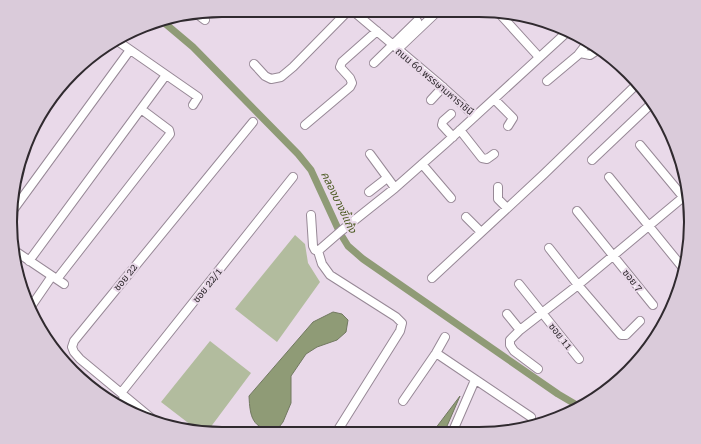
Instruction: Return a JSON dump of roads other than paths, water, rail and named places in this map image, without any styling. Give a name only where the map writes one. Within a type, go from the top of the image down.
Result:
[{"type":"street","points":[[254,64],[265,76],[271,79],[281,77],[293,67],[342,17]]},
{"type":"street","name":"ถนน 60 พรรษามหาราชินี","points":[[360,17],[475,116],[563,35]]},
{"type":"street","points":[[374,63],[396,47],[431,17]]},
{"type":"street","points":[[504,19],[539,57]]},
{"type":"street","points":[[396,47],[417,21]]},
{"type":"street","points":[[305,125],[350,86],[352,83],[350,78],[340,67],[342,62],[377,31]]},
{"type":"street","points":[[121,43],[198,98],[193,105]]},
{"type":"street","points":[[547,81],[580,53],[585,46]]},
{"type":"street","points":[[18,204],[130,50]]},
{"type":"street","points":[[580,53],[590,55],[594,52]]},
{"type":"street","points":[[29,261],[166,75]]},
{"type":"street","points":[[431,100],[443,87]]},
{"type":"street","points":[[432,278],[633,87]]},
{"type":"street","points":[[494,99],[513,118],[508,126]]},
{"type":"street","points":[[592,160],[648,106]]},
{"type":"street","points":[[34,304],[58,280],[170,134],[169,130],[141,109]]},
{"type":"street","points":[[451,114],[443,121],[442,125],[453,137]]},
{"type":"street","points":[[318,251],[395,188],[475,116]]},
{"type":"street","name":"ซอย 22","points":[[141,410],[80,359],[72,347],[74,341],[253,122]]},
{"type":"street","points":[[460,130],[482,158],[487,159],[494,154]]},
{"type":"street","points":[[640,145],[681,191]]},
{"type":"street","points":[[370,154],[395,188]]},
{"type":"street","points":[[422,164],[451,198]]},
{"type":"street","name":"ซอย 22/1","points":[[120,401],[123,395],[293,177]]},
{"type":"street","points":[[610,177],[680,264]]},
{"type":"street","points":[[369,192],[387,178]]},
{"type":"street","points":[[498,187],[498,199],[507,208]]},
{"type":"street","points":[[538,369],[514,351],[510,345],[510,340],[520,330],[578,285],[612,254],[682,197]]},
{"type":"street","name":"ซอย 7","points":[[577,211],[654,305]]},
{"type":"street","points":[[311,216],[313,246],[315,250],[318,251],[322,264],[330,275],[396,317],[402,323],[400,331],[340,427]]},
{"type":"street","points":[[466,217],[481,232]]},
{"type":"street","points":[[549,248],[578,285],[621,335],[626,335],[640,321]]},
{"type":"street","points":[[20,256],[58,280]]},
{"type":"street","name":"ซอย 11","points":[[520,284],[579,359]]},
{"type":"street","points":[[507,314],[520,330]]},
{"type":"street","points":[[403,401],[436,353],[445,337]]},
{"type":"street","points":[[436,353],[531,417]]},
{"type":"street","points":[[455,427],[475,380]]},
{"type":"waterway","name":"คลองบางขี้แก้ง","points":[[167,25],[193,47],[298,154],[311,170],[340,233],[348,246],[363,259],[558,394],[574,404]]}]
